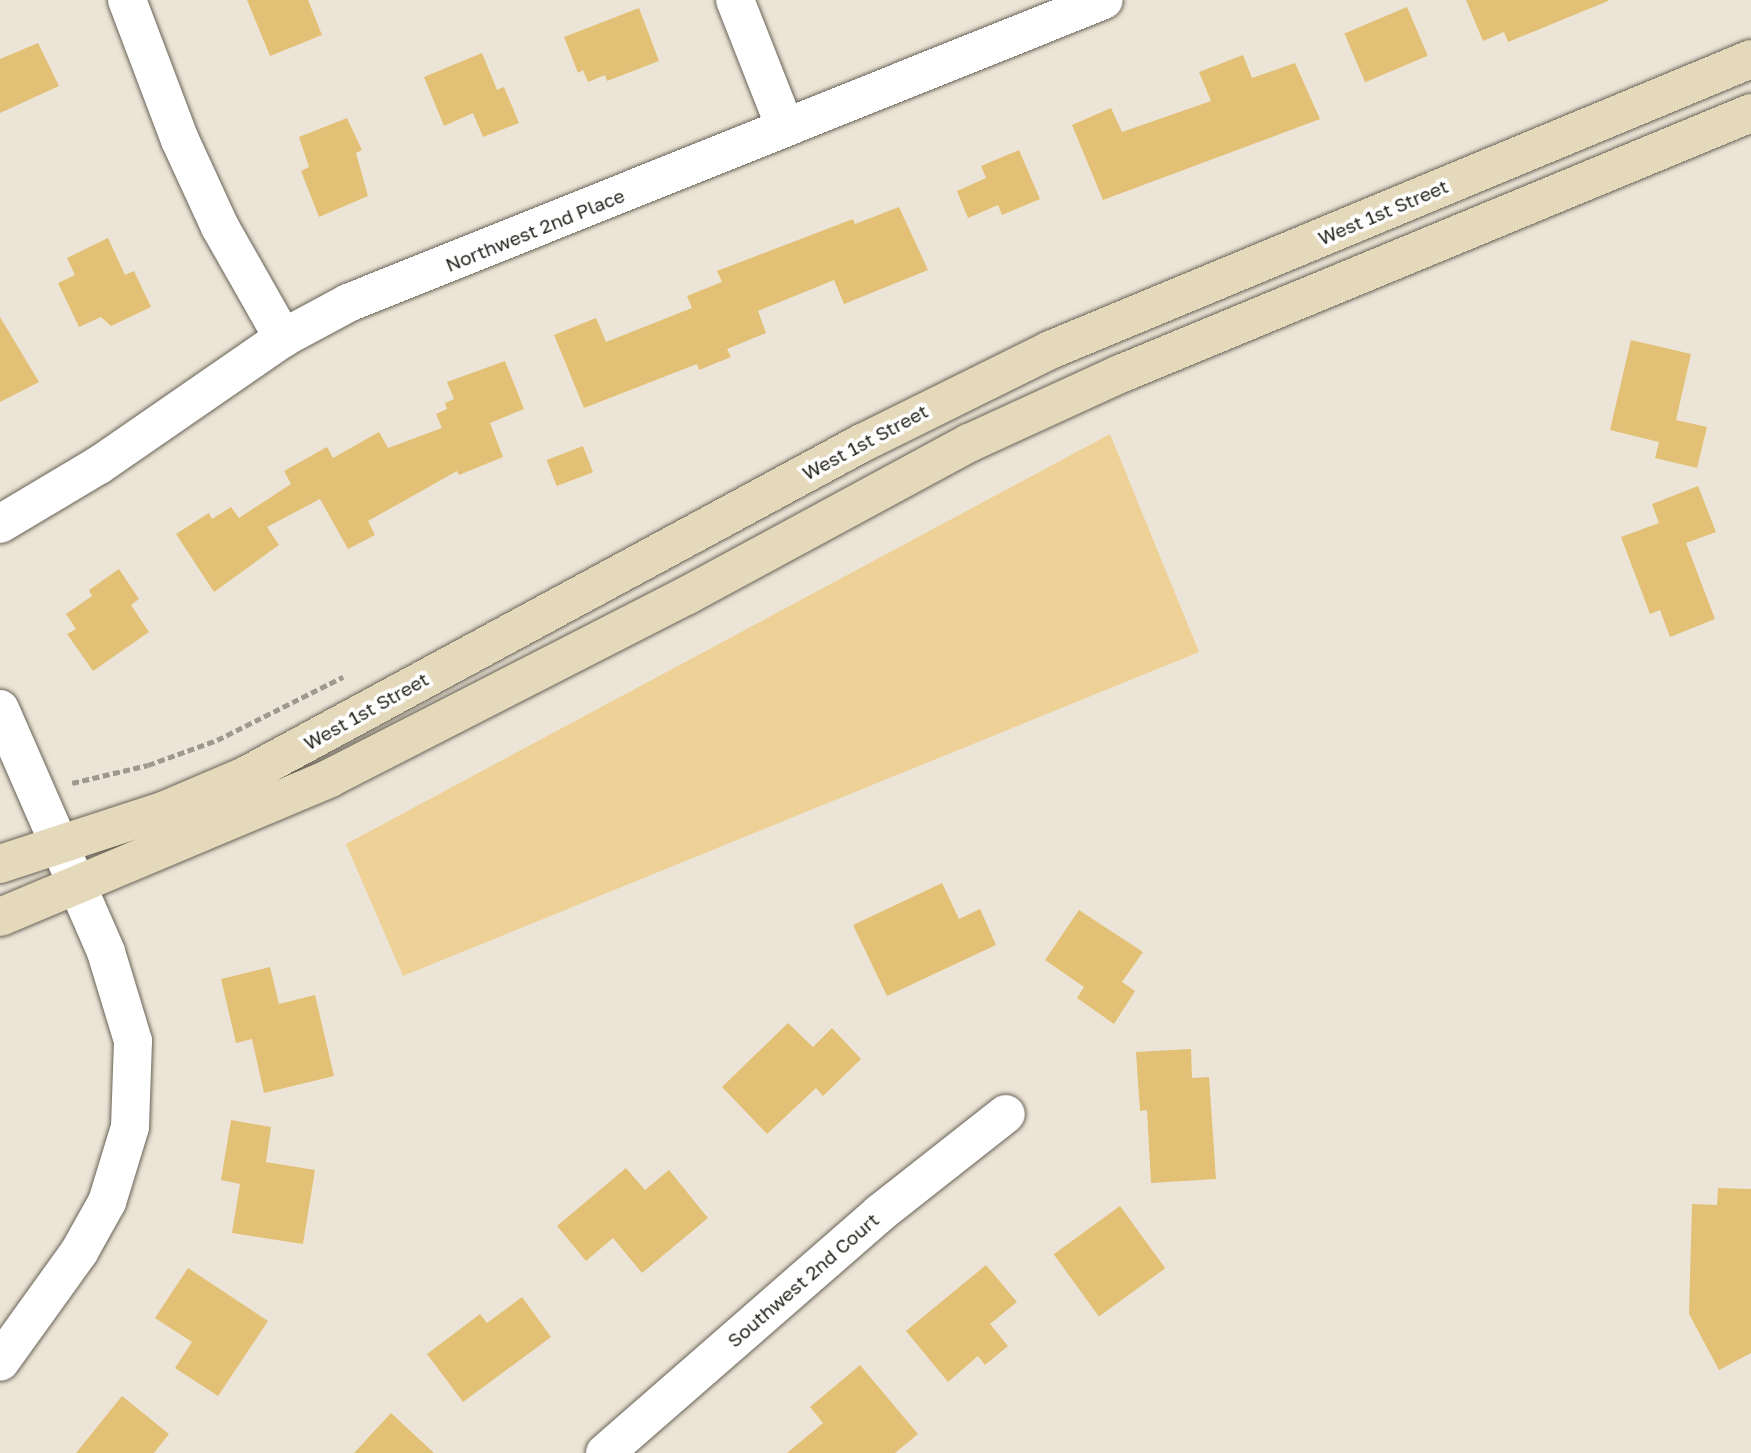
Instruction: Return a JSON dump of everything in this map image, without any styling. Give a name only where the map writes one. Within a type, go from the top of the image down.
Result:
[{"type":"main road","name":"West 1st Street","points":[[0,917],[70,863],[165,810],[245,776],[972,386],[1751,59]]},
{"type":"main road","name":"West 1st Street","points":[[0,864],[70,863],[330,778],[686,596],[969,443],[1120,374],[1751,113]]},
{"type":"street","points":[[127,0],[180,140],[220,227],[283,338]]},
{"type":"street","points":[[735,0],[785,127]]},
{"type":"street","name":"Northwest 2nd Place","points":[[0,524],[99,465],[283,338],[348,303],[462,261],[785,127],[1104,0]]},
{"type":"street","points":[[0,709],[70,863],[106,952],[133,1041],[130,1127],[107,1202],[79,1252],[0,1362]]},
{"type":"street","name":"Southwest 2nd Court","points":[[605,1453],[880,1213],[1006,1114]]},
{"type":"shaded area","points":[[1110,434],[1199,652],[403,976],[346,844]]},
{"type":"building","points":[[247,0],[308,0],[322,35],[270,56]]},
{"type":"building","points":[[1466,0],[1608,1],[1508,42],[1504,32],[1483,41]]},
{"type":"building","points":[[1407,7],[1428,56],[1365,82],[1344,34]]},
{"type":"building","points":[[639,8],[659,61],[607,81],[605,75],[588,82],[583,70],[578,73],[564,37]]},
{"type":"building","points":[[38,43],[59,86],[0,113],[0,59]]},
{"type":"building","points":[[482,53],[497,90],[504,87],[519,123],[483,137],[473,113],[444,126],[424,77]]},
{"type":"building","points":[[1243,55],[1252,78],[1295,63],[1320,119],[1103,200],[1072,125],[1111,108],[1122,132],[1211,101],[1199,72]]},
{"type":"building","points":[[347,118],[362,150],[356,153],[368,196],[319,217],[301,171],[309,167],[299,137]]},
{"type":"building","points":[[1019,150],[1040,199],[1002,215],[998,205],[968,218],[957,191],[986,178],[981,166]]},
{"type":"building","points":[[899,207],[928,270],[844,304],[834,280],[758,311],[766,333],[727,349],[731,357],[699,370],[697,364],[584,408],[554,335],[596,318],[606,342],[692,308],[687,296],[722,282],[717,271],[853,219],[855,224]]},
{"type":"building","points":[[108,238],[125,275],[134,271],[151,307],[111,326],[101,317],[79,327],[58,283],[75,275],[67,258]]},
{"type":"building","points":[[0,317],[39,382],[0,402]]},
{"type":"building","points":[[1631,340],[1691,354],[1676,420],[1707,427],[1697,468],[1655,458],[1659,442],[1610,430]]},
{"type":"building","points":[[505,361],[524,409],[490,423],[503,457],[459,475],[457,471],[368,521],[375,535],[348,549],[320,499],[267,527],[279,545],[214,592],[176,534],[209,513],[212,519],[231,507],[239,518],[291,484],[284,471],[327,447],[333,458],[379,432],[388,448],[442,428],[436,414],[447,409],[445,403],[454,399],[447,382]]},
{"type":"building","points":[[583,446],[593,472],[557,486],[547,460]]},
{"type":"building","points":[[1698,486],[1716,532],[1686,543],[1715,619],[1670,637],[1660,610],[1650,614],[1621,537],[1659,523],[1652,504]]},
{"type":"building","points":[[119,569],[139,599],[131,605],[149,632],[93,671],[67,634],[76,629],[66,614],[92,596],[89,590]]},
{"type":"building","points":[[942,883],[959,919],[980,909],[996,945],[887,996],[853,925]]},
{"type":"building","points":[[1079,910],[1143,952],[1122,982],[1135,991],[1114,1024],[1077,998],[1084,987],[1045,960]]},
{"type":"building","points":[[270,967],[279,1004],[315,995],[334,1076],[264,1093],[252,1039],[236,1043],[221,979]]},
{"type":"building","points":[[788,1023],[813,1047],[832,1028],[861,1059],[823,1096],[816,1088],[767,1134],[722,1087]]},
{"type":"building","points":[[1191,1049],[1192,1078],[1209,1077],[1216,1179],[1151,1183],[1147,1110],[1140,1111],[1136,1052]]},
{"type":"building","points":[[231,1120],[271,1127],[266,1162],[315,1170],[303,1244],[232,1233],[240,1184],[221,1180]]},
{"type":"building","points":[[626,1168],[645,1190],[669,1170],[708,1218],[642,1273],[613,1238],[586,1261],[557,1226]]},
{"type":"building","points":[[1718,1188],[1751,1189],[1751,1353],[1719,1370],[1689,1314],[1692,1204],[1717,1205]]},
{"type":"building","points":[[1120,1206],[1165,1268],[1099,1316],[1054,1254]]},
{"type":"building","points":[[986,1265],[1017,1302],[990,1324],[1008,1346],[985,1365],[978,1356],[948,1382],[906,1331]]},
{"type":"building","points":[[188,1268],[268,1321],[218,1396],[175,1368],[192,1342],[155,1318]]},
{"type":"building","points":[[522,1297],[551,1337],[463,1402],[427,1354],[480,1314],[487,1323]]},
{"type":"building","points":[[860,1365],[918,1434],[895,1453],[787,1453],[823,1423],[810,1407]]},
{"type":"building","points":[[122,1396],[169,1434],[154,1453],[76,1453]]},
{"type":"building","points":[[391,1413],[434,1453],[354,1453]]}]
